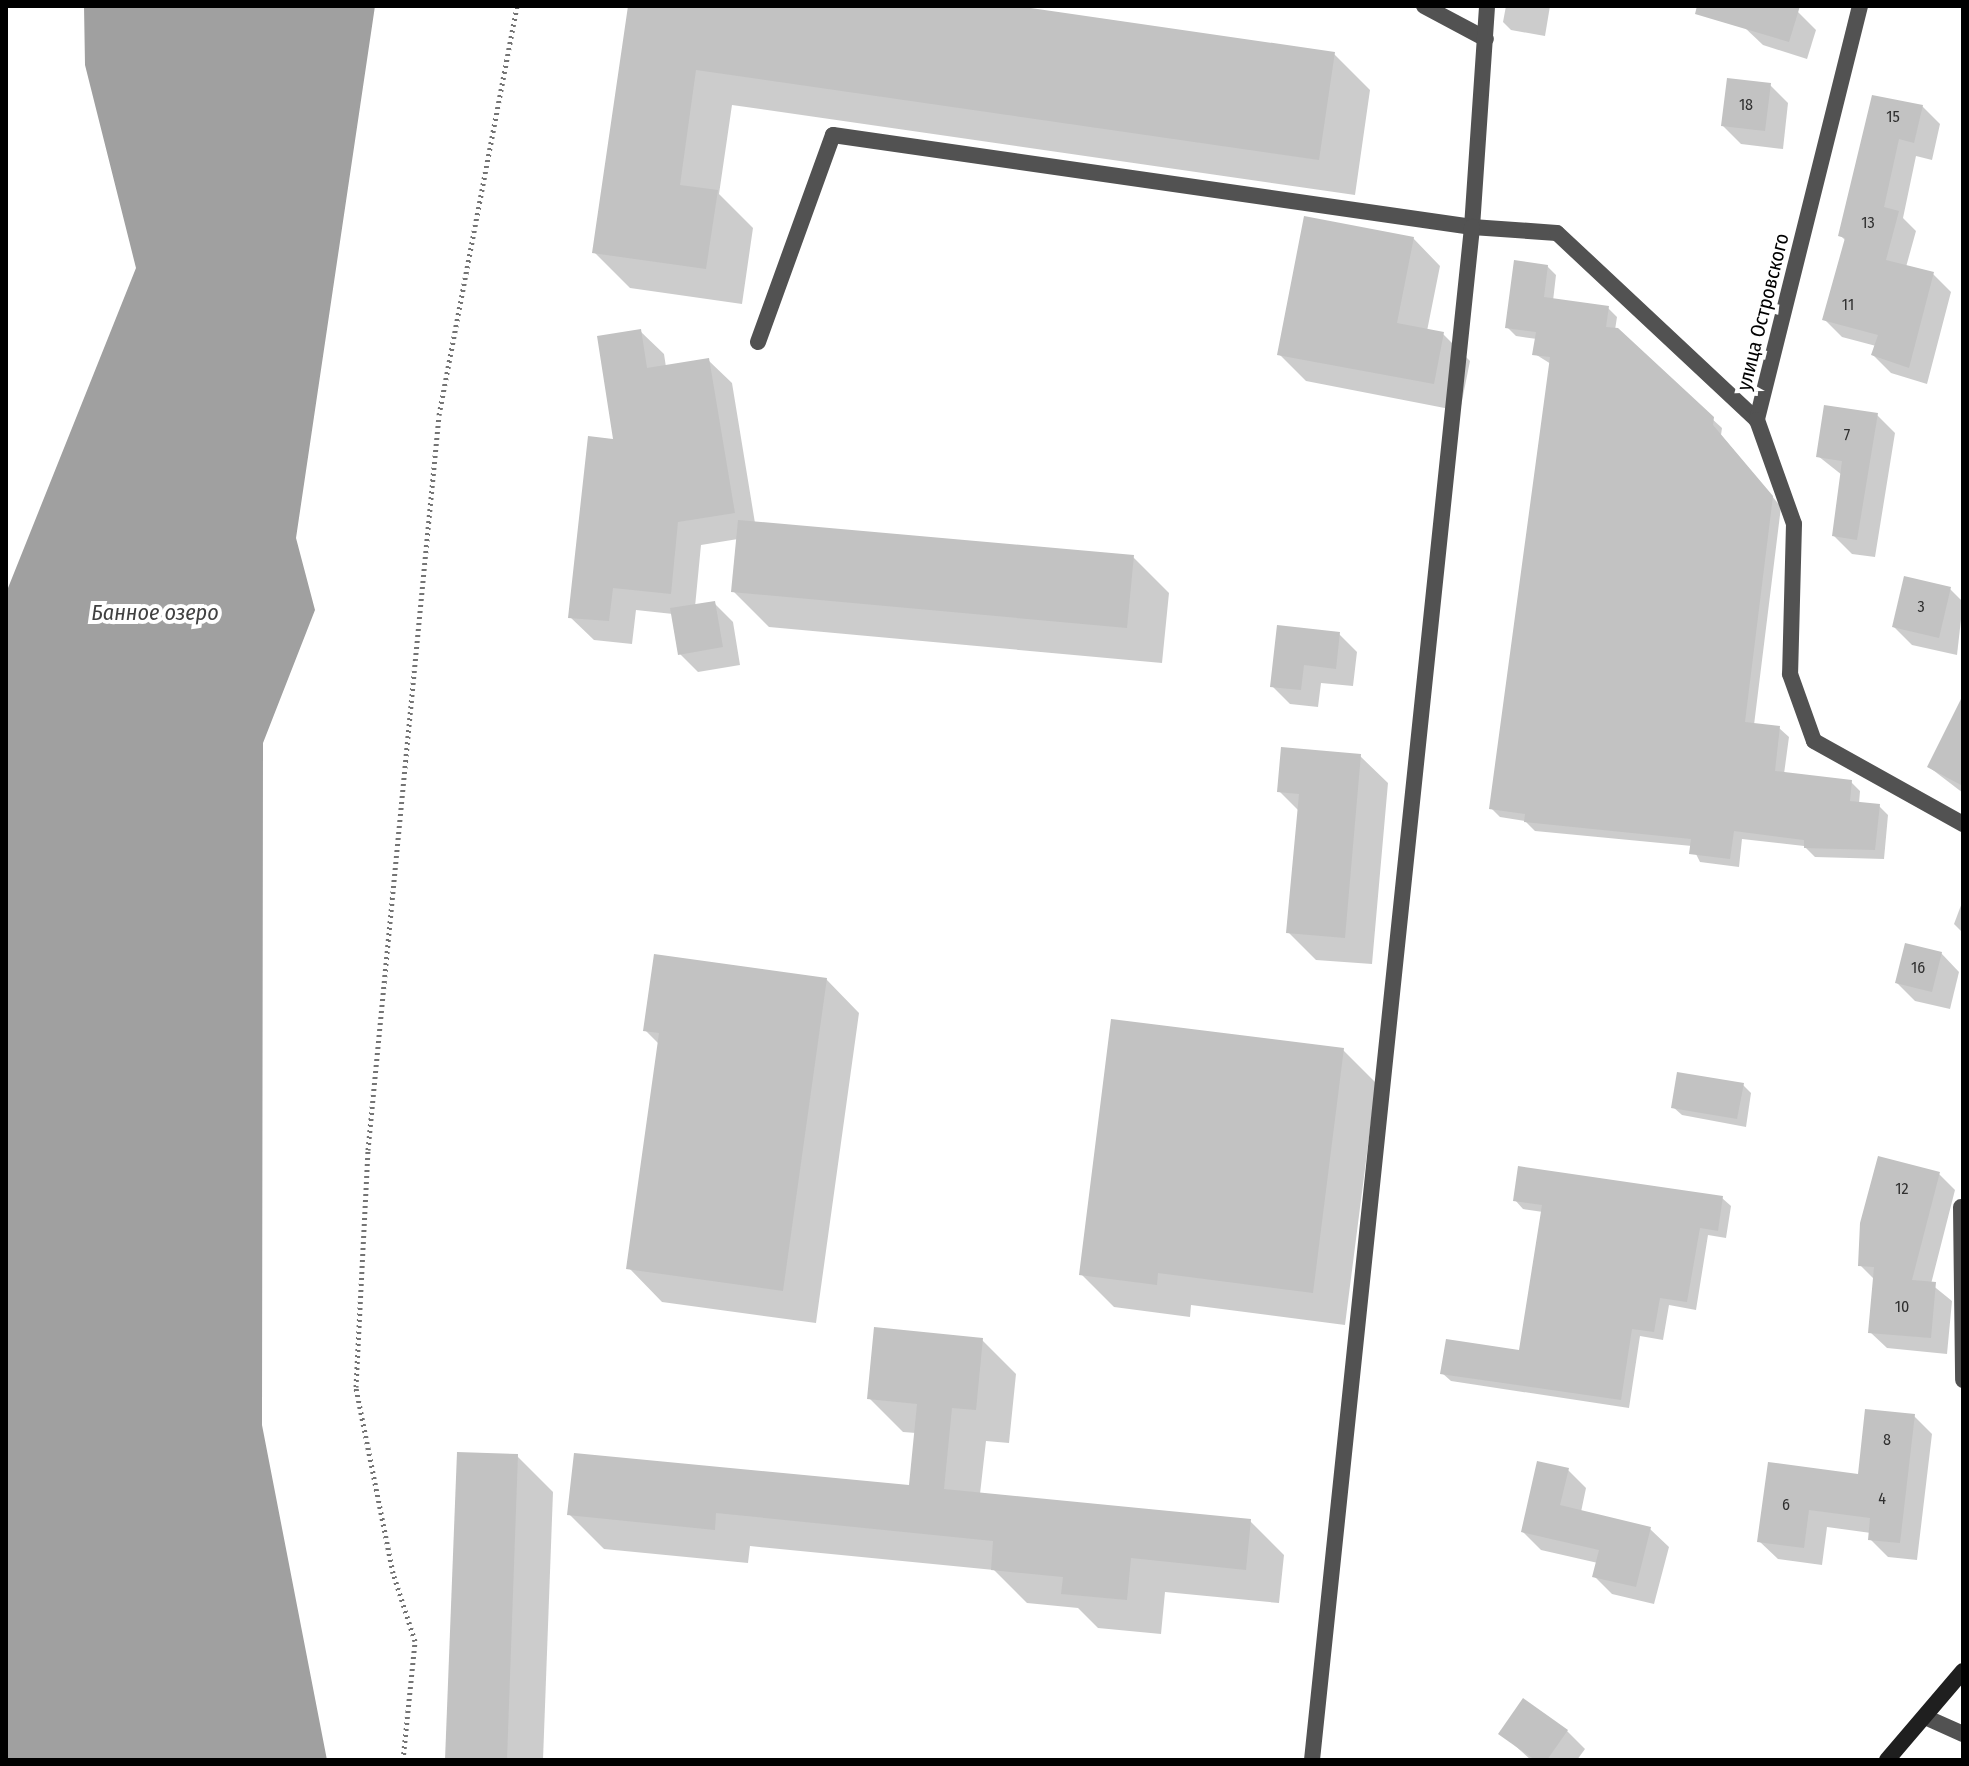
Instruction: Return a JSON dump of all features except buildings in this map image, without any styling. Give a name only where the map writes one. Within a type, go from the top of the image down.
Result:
[{"type":"main road","points":[[1887,1760],[1963,1671]]},
{"type":"street","points":[[1424,6],[1486,39]]},
{"type":"street","points":[[1312,1760],[1472,227],[1487,6]]},
{"type":"street","name":"улица Островского","points":[[1860,6],[1757,420],[1794,524],[1790,674],[1814,741],[1963,824]]},
{"type":"street","points":[[758,342],[833,135],[1472,227],[1557,233],[1757,420]]},
{"type":"street","points":[[1961,1207],[1963,1380]]},
{"type":"street","points":[[1925,1717],[1963,1734]]},
{"type":"path","points":[[403,1760],[415,1641],[393,1573],[356,1387],[368,1150],[439,415],[517,6]]},
{"type":"water","name":"Банное озеро","points":[[84,6],[375,6],[296,538],[315,610],[263,743],[262,1425],[327,1760],[6,1760],[6,593],[136,268],[85,65]]}]
